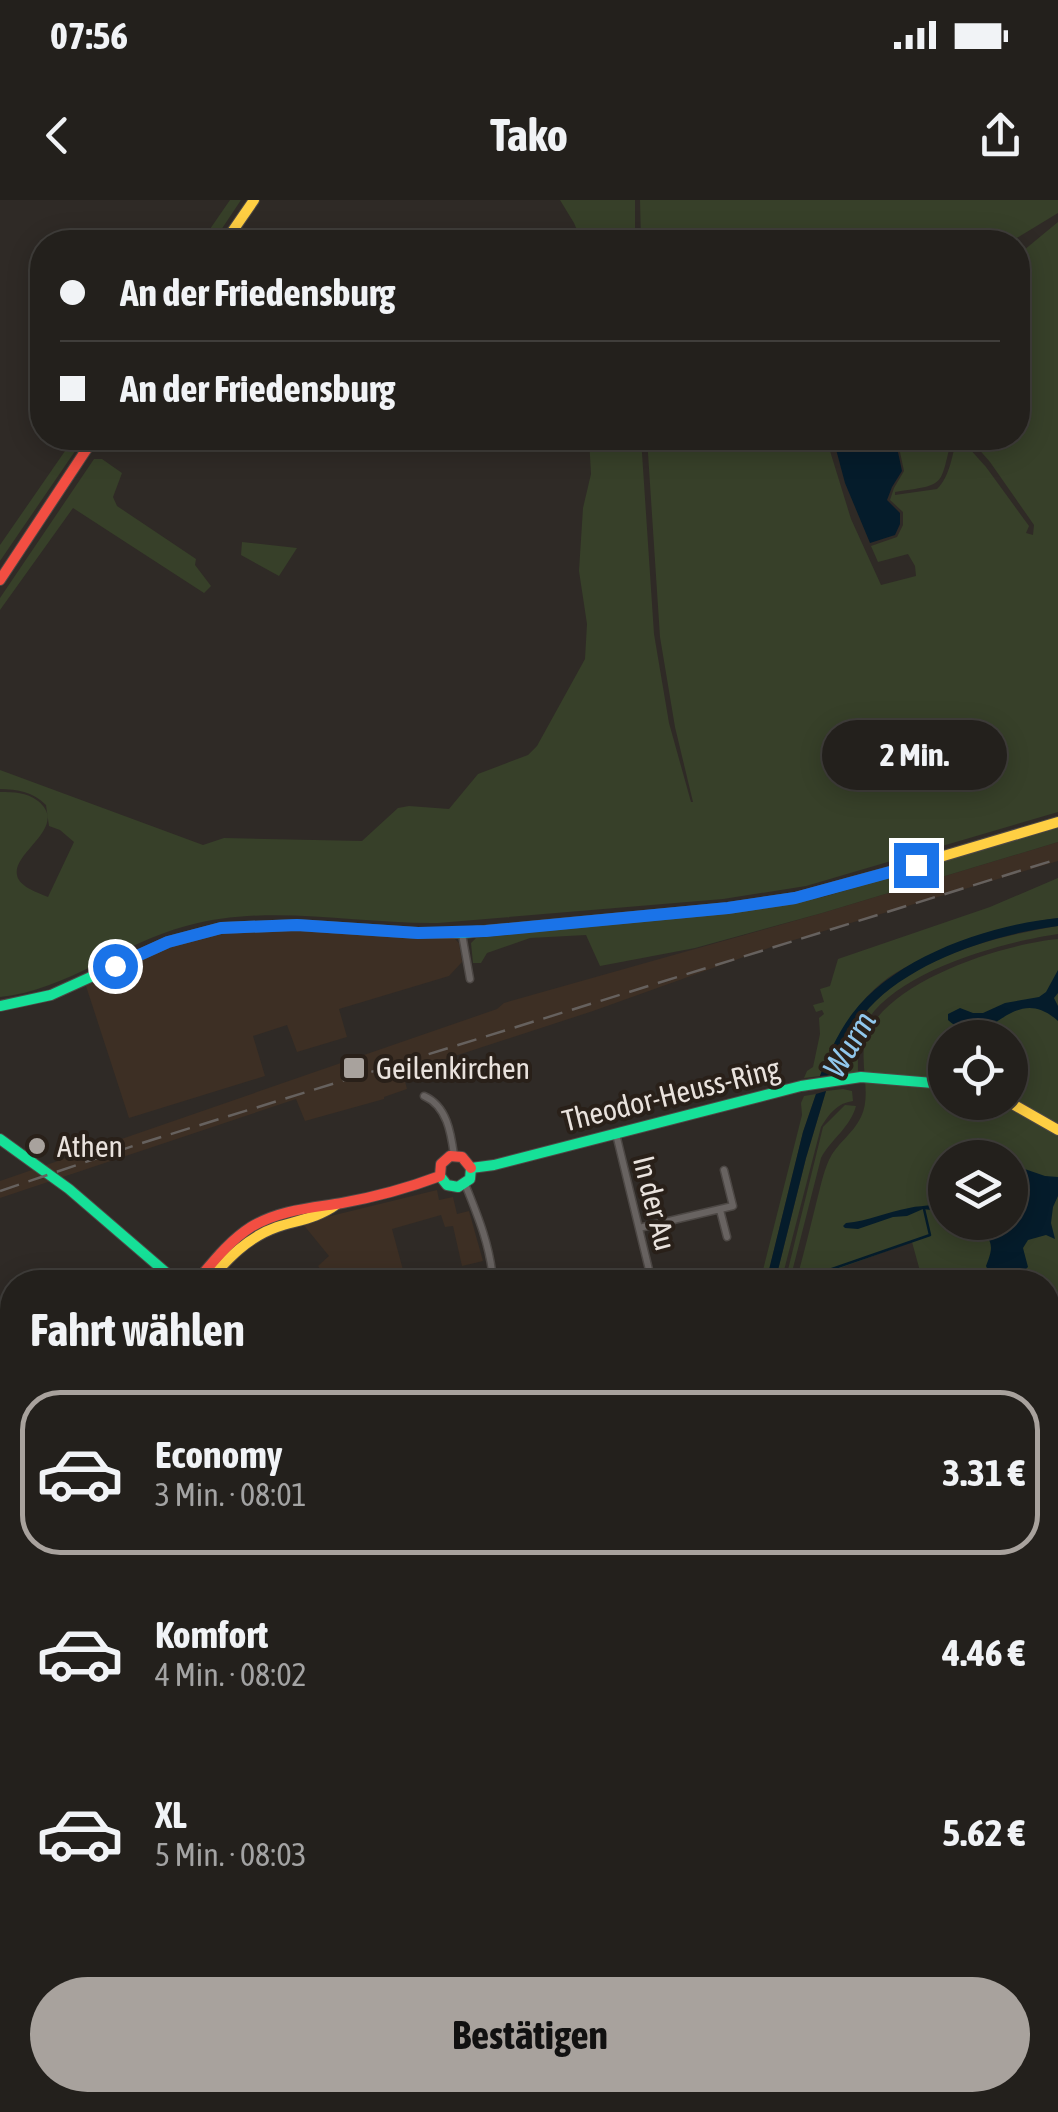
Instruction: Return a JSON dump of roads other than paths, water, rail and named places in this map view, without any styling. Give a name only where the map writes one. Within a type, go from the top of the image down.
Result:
[{"type":"main road","points":[[233,230],[254,200]]},
{"type":"main road","points":[[0,580],[86,450]]},
{"type":"main road","points":[[0,1006],[52,995],[168,942],[221,928],[297,925],[462,933],[728,908],[795,898],[1058,822]]},
{"type":"main road","name":"Theodor-Heuss-Ring","points":[[471,1168],[807,1086],[881,1077],[928,1082]]},
{"type":"main road","points":[[1028,1113],[1058,1130]]},
{"type":"main road","points":[[0,1139],[50,1172],[163,1270]]},
{"type":"main road","points":[[462,1157],[471,1168],[471,1175],[458,1188],[444,1183],[440,1176],[446,1158],[462,1157]]},
{"type":"main road","points":[[206,1270],[255,1224],[274,1216],[440,1176]]},
{"type":"main road","points":[[217,1270],[261,1233],[325,1215],[338,1203]]},
{"type":"street","points":[[462,933],[470,979]]},
{"type":"street","points":[[424,1096],[438,1105],[446,1119],[454,1156]]},
{"type":"street","name":"In der Au","points":[[616,1134],[649,1270]]},
{"type":"street","points":[[639,1228],[734,1206],[724,1170]]},
{"type":"street","points":[[465,1184],[492,1270]]},
{"type":"street","points":[[720,1210],[727,1237]]},
{"type":"water","points":[[836,450],[898,450],[902,471],[887,500],[900,513],[895,535],[870,543],[845,483]]},
{"type":"water","points":[[1058,918],[1058,926],[982,943],[908,976],[869,1008],[851,1031],[830,1075],[820,1076],[852,1014],[892,976],[973,936]]},
{"type":"water","points":[[1058,970],[1058,993],[1054,998],[1058,1021],[1041,1010],[1026,1008],[999,1020],[948,1020],[948,1014],[960,1008],[983,1013],[1046,992]]},
{"type":"water","points":[[826,1091],[778,1270],[769,1270],[803,1132],[816,1094]]},
{"type":"water","points":[[1028,1170],[1058,1177],[1051,1223],[1055,1239],[1046,1235],[1028,1240]]},
{"type":"water","points":[[928,1206],[928,1210],[858,1229],[843,1226],[846,1223]]},
{"type":"water","points":[[989,1240],[1028,1240],[1023,1248],[1028,1267],[988,1270]]},
{"type":"waterway","points":[[829,1270],[930,1235],[924,1209]]},
{"type":"railway","points":[[0,1191],[142,1143],[1058,859]]},
{"type":"place","name":"Geilenkirchen","points":[[354,1068]]},
{"type":"place","name":"Athen","points":[[37,1146]]},
{"type":"water label","name":"Wurm","points":[[849,1044]]}]
